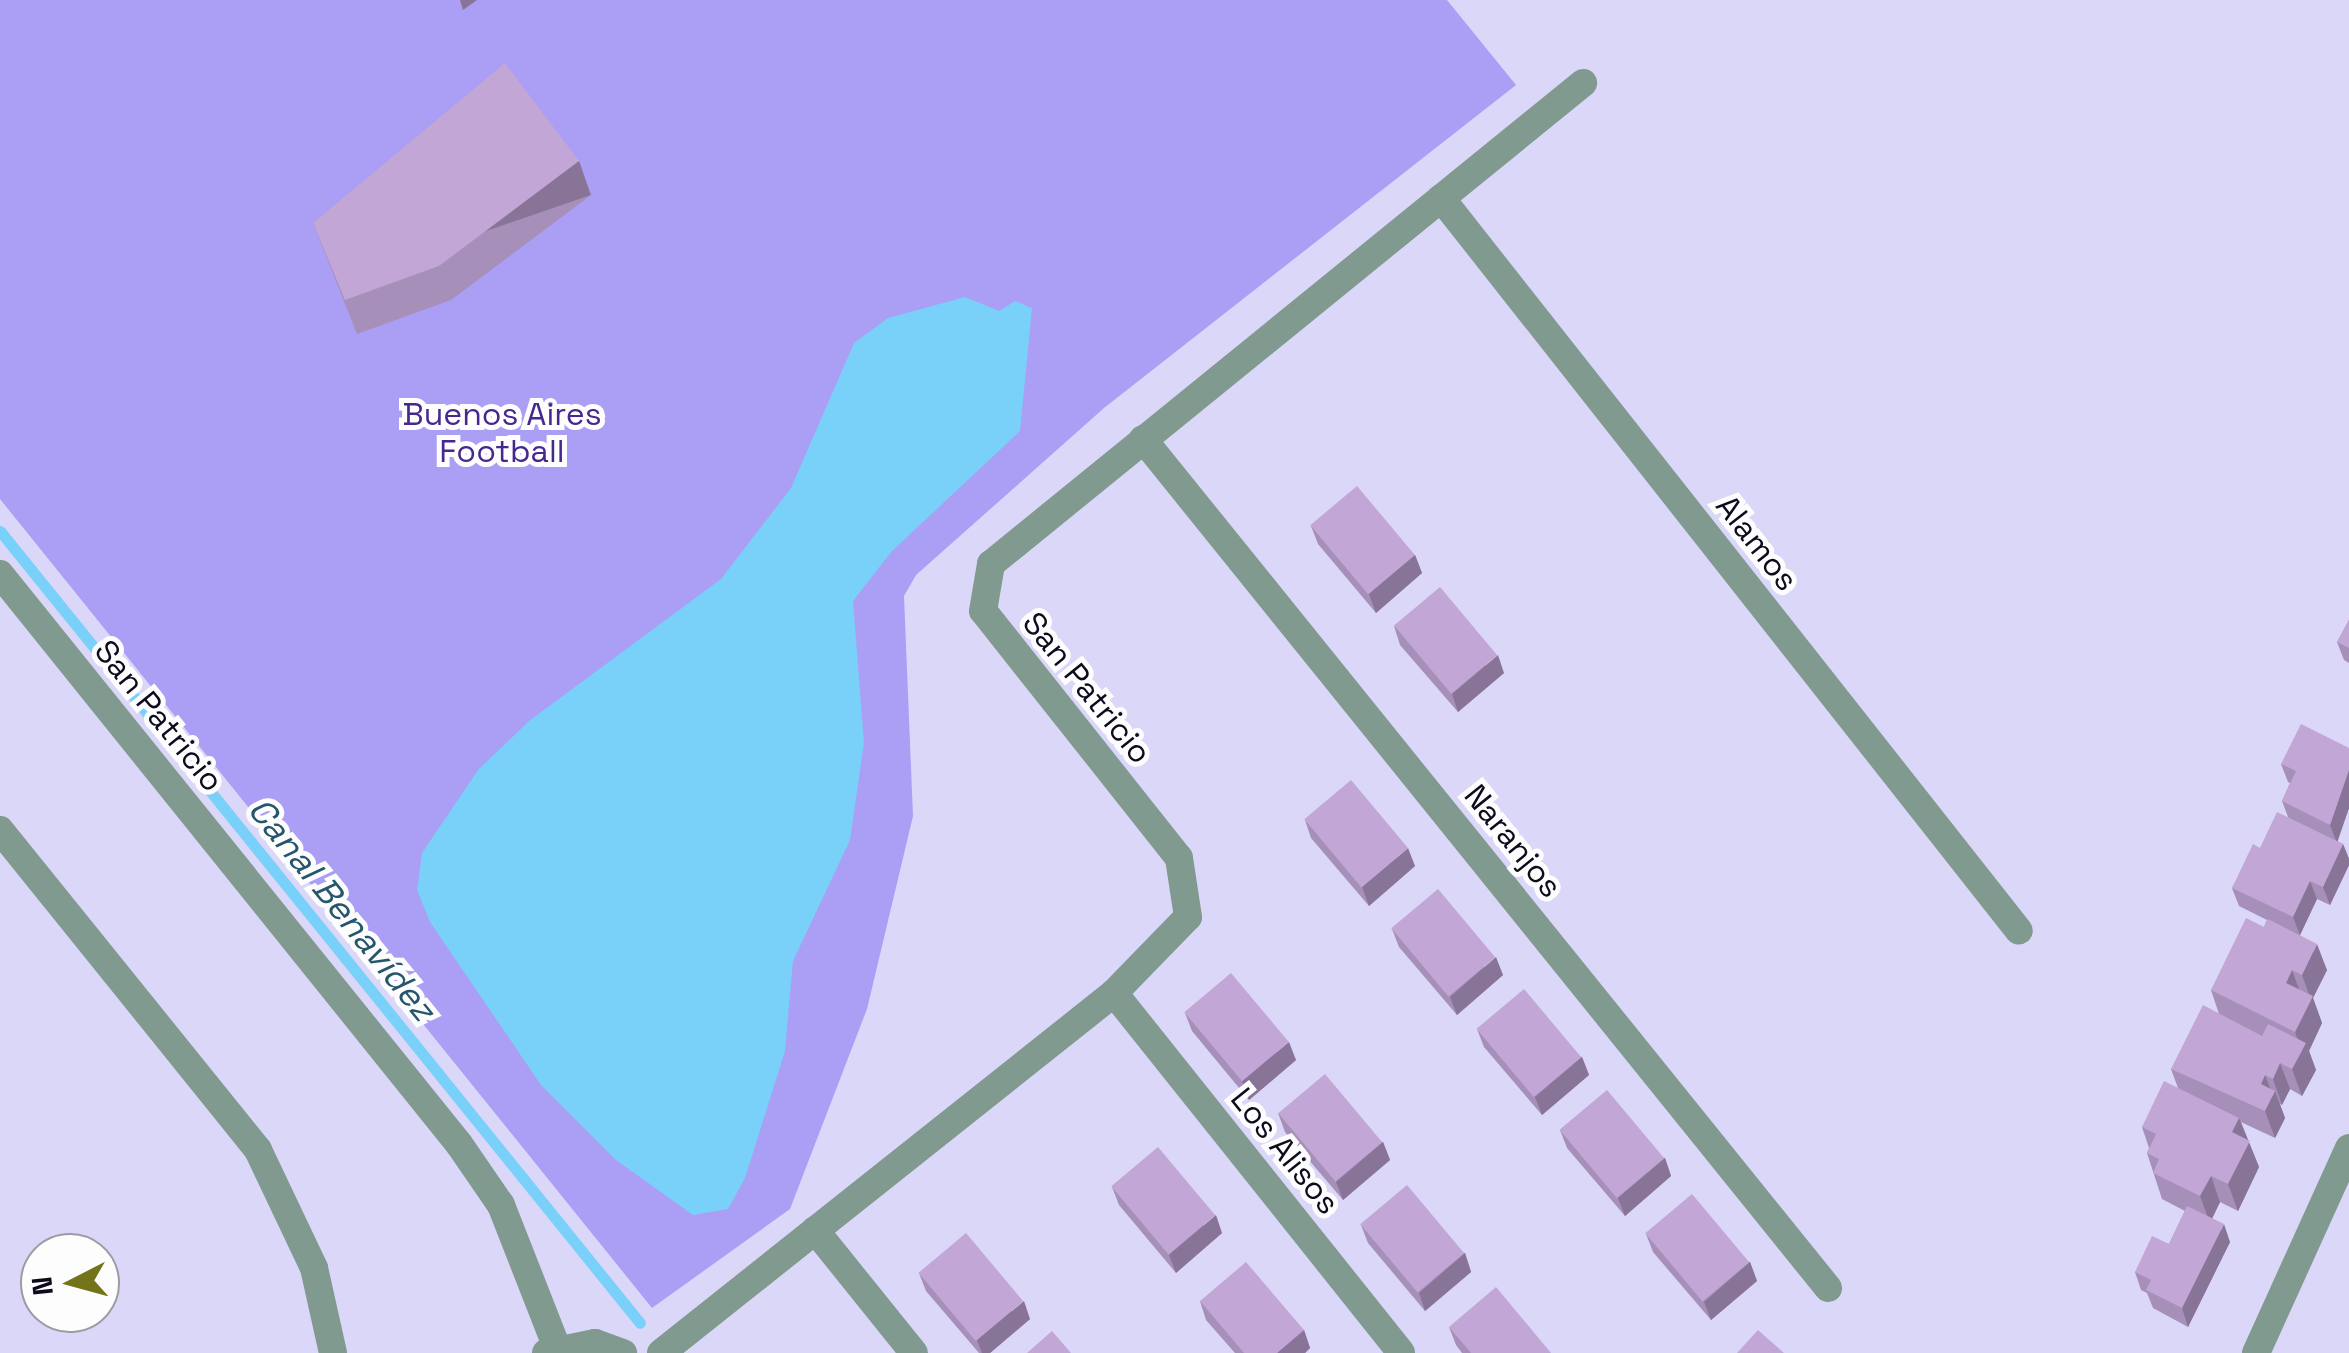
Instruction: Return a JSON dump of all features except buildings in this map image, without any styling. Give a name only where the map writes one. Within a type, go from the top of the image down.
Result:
[{"type":"street","name":"San Patricio","points":[[661,1353],[1114,993],[1180,932],[1188,877],[990,622],[981,593],[999,555],[1583,83]]},
{"type":"street","name":"Alamos","points":[[1441,198],[2019,932]]},
{"type":"street","name":"Naranjos","points":[[1143,439],[1828,1288]]},
{"type":"street","name":"San Patricio","points":[[0,574],[459,1144],[501,1205],[551,1351]]},
{"type":"street","points":[[0,830],[258,1150],[314,1268],[332,1353]]},
{"type":"street","name":"Los Alisos","points":[[1114,993],[1401,1353]]},
{"type":"street","points":[[2256,1353],[2349,1148]]},
{"type":"street","points":[[815,1230],[914,1353]]},
{"type":"street","points":[[551,1351],[596,1343],[622,1353]]},
{"type":"green space","name":"Buenos Aires Football","points":[[0,0],[1447,0],[1516,85],[1104,408],[916,575],[904,596],[913,816],[867,1009],[790,1209],[652,1308],[0,499]]},
{"type":"water","points":[[965,297],[999,311],[1015,301],[1032,308],[1020,431],[892,551],[853,601],[864,743],[850,840],[793,961],[785,1051],[745,1178],[728,1209],[693,1215],[616,1160],[541,1085],[430,922],[417,890],[422,853],[478,770],[529,721],[721,579],[791,488],[854,343],[888,318]]},
{"type":"waterway","name":"Canal Benavídez","points":[[0,531],[640,1323]]}]
